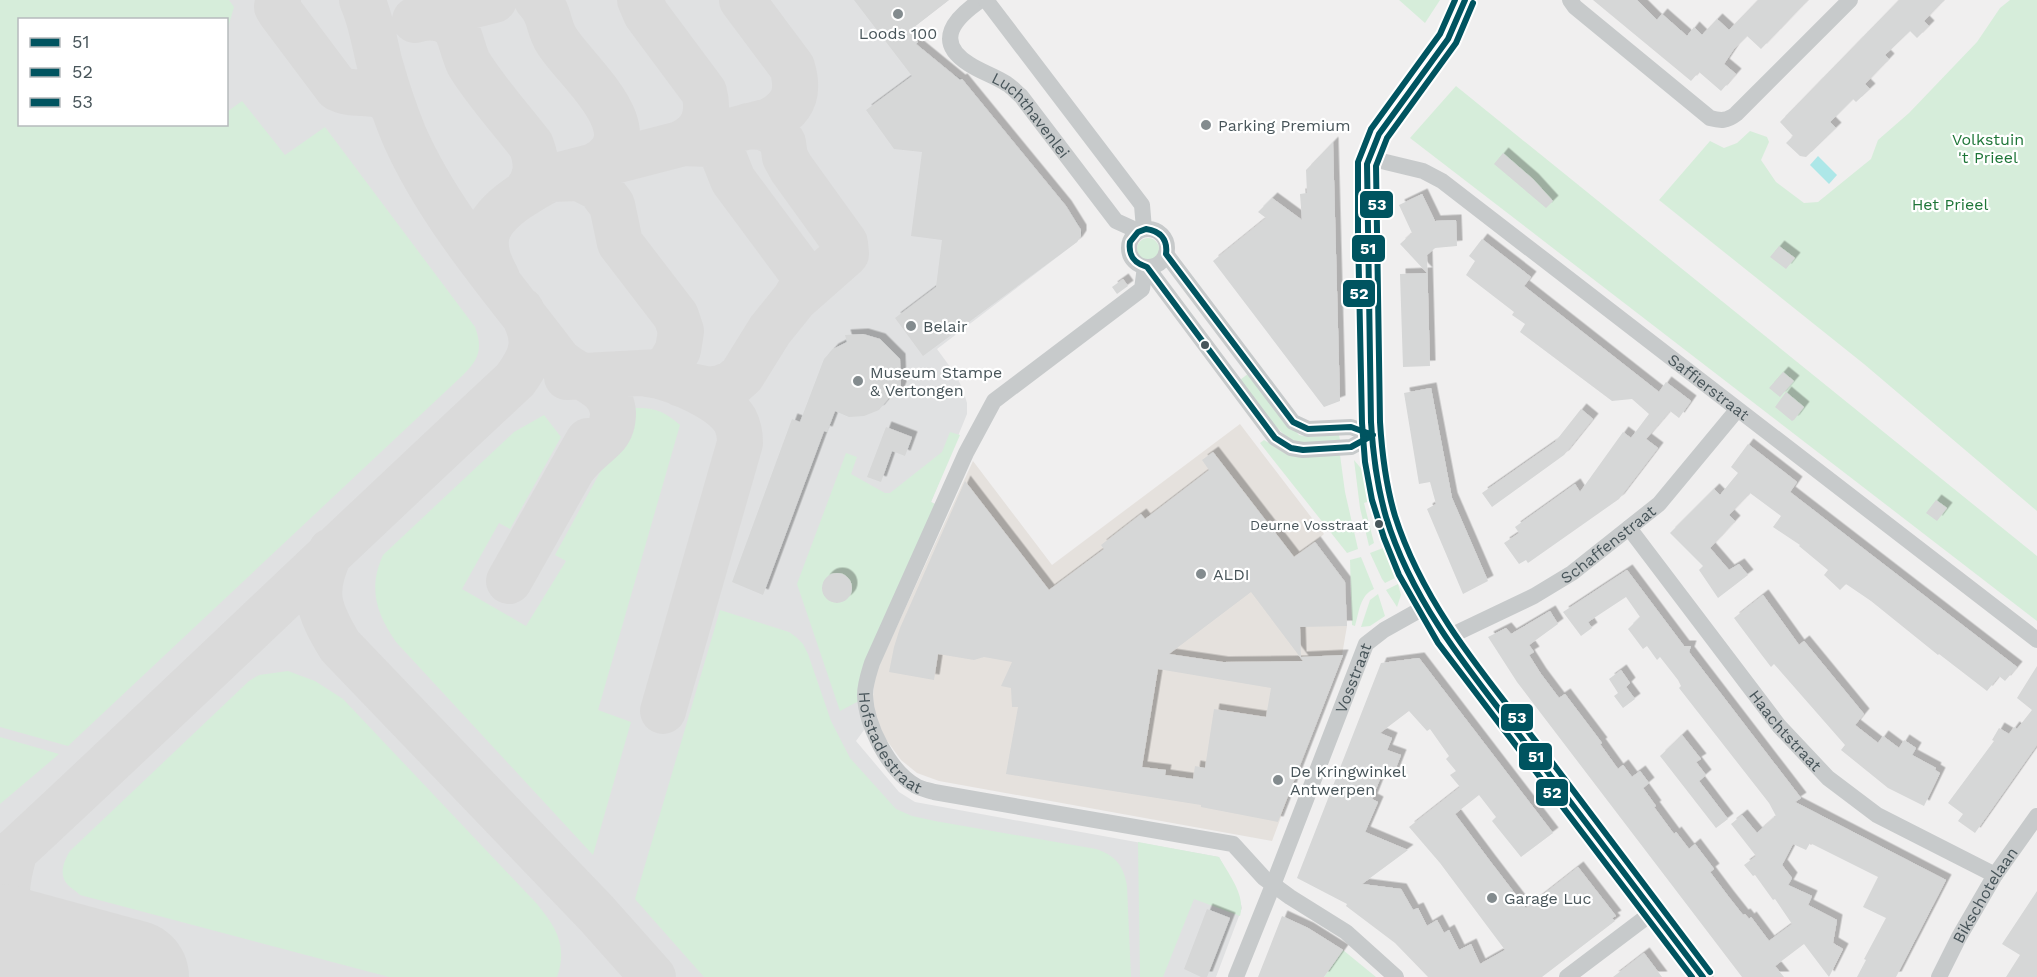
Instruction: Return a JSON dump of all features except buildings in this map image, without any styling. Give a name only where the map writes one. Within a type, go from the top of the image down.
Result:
[{"type":"street","name":"Luchthavenlei","points":[[981,0],[963,12],[953,26],[951,46],[968,63],[1006,83],[1021,96],[1116,221],[1141,230],[1152,230],[1163,237],[1166,242],[1166,254],[1293,422],[1308,429],[1351,427],[1373,435]]},
{"type":"street","name":"Luchthavenlei","points":[[986,0],[1139,201],[1141,230]]},
{"type":"street","points":[[1465,0],[1448,39],[1379,134],[1369,158],[1366,189],[1373,435],[1377,479],[1386,518],[1413,586],[1446,638],[1703,977]]},
{"type":"street","points":[[1570,0],[1575,7],[1710,117],[1723,121],[1736,114],[1850,0]]},
{"type":"street","name":"Saffierstraat","points":[[1369,158],[1423,171],[1442,181],[2037,640]]},
{"type":"street","points":[[1141,230],[1131,237],[1130,255],[1136,263],[1146,267],[1275,438],[1292,448],[1302,450],[1351,447],[1373,435]]},
{"type":"street","points":[[1146,267],[1160,263],[1166,254]]},
{"type":"street","name":"Hofstadestraat","points":[[1146,267],[1142,289],[994,401],[966,453],[872,663],[865,693],[872,730],[903,777],[917,787],[934,792],[1233,844],[1264,878],[1346,932],[1396,977]]},
{"type":"street","points":[[1225,372],[1244,357]]},
{"type":"street","name":"Schaffenstraat","points":[[1446,638],[1534,596],[1572,573],[1659,504],[1737,410]]},
{"type":"street","name":"Haachtstraat","points":[[1629,528],[1779,726],[1828,778],[1878,815],[1995,875]]},
{"type":"street","name":"Vosstraat","points":[[1236,977],[1274,885],[1366,644],[1384,630],[1425,607]]},
{"type":"street","name":"Bikschotelaan","points":[[1939,977],[1995,875],[2037,816]]},
{"type":"street","points":[[1568,977],[1653,912]]},
{"type":"shaded area","points":[[0,0],[949,0],[909,31],[918,42],[916,44],[962,79],[1066,206],[1082,233],[1077,242],[937,349],[956,375],[963,390],[967,403],[967,414],[931,502],[937,505],[867,661],[864,730],[856,741],[899,792],[915,802],[1219,857],[1238,893],[1242,908],[1216,977],[0,977]]},
{"type":"shaded area","points":[[1240,424],[1324,534],[1315,542],[1345,582],[1347,626],[1342,655],[1272,841],[939,781],[917,773],[901,760],[885,738],[875,716],[873,696],[875,674],[973,461],[1052,565]]},
{"type":"green space","points":[[0,0],[229,0],[234,7],[228,28],[228,18],[18,18],[18,126],[228,126],[228,111],[242,101],[285,155],[325,127],[475,327],[479,342],[478,353],[473,364],[463,375],[68,746],[0,727]]},
{"type":"green space","points":[[1399,0],[1440,0],[1425,23]]},
{"type":"green space","points":[[2010,0],[2037,0],[2037,511],[1864,364],[1659,200],[1710,141],[1724,148],[1737,143],[1750,131],[1767,137],[1769,142],[1761,160],[1776,182],[1804,203],[1818,202],[1871,159],[1878,140],[1909,113],[1977,42],[2000,8]]},
{"type":"green space","points":[[1456,86],[2037,556],[2037,621],[1410,138]]},
{"type":"green space","points":[[1148,238],[1156,241],[1159,249],[1156,257],[1148,260],[1140,257],[1137,249],[1140,241]]},
{"type":"green space","points":[[1249,373],[1299,435],[1309,437],[1339,435],[1340,440],[1307,443],[1290,439],[1274,424],[1240,380]]},
{"type":"green space","points":[[635,408],[659,411],[680,425],[598,710],[631,722],[593,855],[396,642],[379,610],[376,600],[376,578],[383,555],[514,432],[544,415],[561,437],[510,529],[499,523],[462,589],[526,626],[566,561],[555,555]]},
{"type":"green space","points":[[950,432],[960,435],[931,502],[937,505],[859,701],[840,711],[797,584],[846,453],[857,457],[851,474],[885,493],[890,493],[942,452]]},
{"type":"green space","points":[[1264,440],[1286,454],[1340,455],[1345,492],[1358,549],[1347,553],[1260,443]]},
{"type":"green space","points":[[1354,460],[1364,472],[1370,501],[1364,503],[1374,543],[1369,546],[1360,508]]},
{"type":"green space","points":[[1383,548],[1395,578],[1385,583],[1370,553]]},
{"type":"green space","points":[[1361,557],[1374,589],[1363,600],[1355,626],[1352,625],[1350,560]]},
{"type":"green space","points":[[1398,584],[1401,595],[1397,607],[1386,590]]},
{"type":"green space","points":[[1378,594],[1385,616],[1370,626],[1361,627],[1370,600]]},
{"type":"green space","points":[[720,610],[789,632],[803,644],[831,721],[850,758],[896,809],[912,816],[935,821],[1096,849],[1113,858],[1124,873],[1127,886],[1131,977],[704,977],[635,899]]},
{"type":"green space","points":[[288,671],[315,681],[343,699],[537,904],[555,929],[561,946],[557,977],[389,977],[80,895],[68,885],[63,872],[70,851],[249,681],[259,675]]},
{"type":"green space","points":[[0,737],[59,754],[0,804]]},
{"type":"green space","points":[[1138,842],[1219,857],[1236,885],[1241,900],[1240,916],[1194,899],[1163,977],[1140,977]]},
{"type":"green space","points":[[1343,950],[1376,977],[1324,977]]},
{"type":"water","points":[[1818,156],[1837,175],[1829,184],[1810,165]]},
{"type":"taxiway","points":[[278,0],[277,7],[280,12],[337,88],[376,94],[389,101],[394,109]]},
{"type":"taxiway","points":[[362,0],[384,80],[397,117],[436,195],[474,251],[558,360],[592,382],[611,403],[613,416],[609,430],[573,468]]},
{"type":"taxiway","points":[[415,20],[494,0]]},
{"type":"taxiway","points":[[537,0],[545,10],[557,41],[594,87],[615,122],[617,139],[610,154],[592,167]]},
{"type":"taxiway","points":[[640,0],[646,14],[704,92],[706,108],[700,129],[682,143]]},
{"type":"taxiway","points":[[497,278],[487,253],[487,233],[498,215],[538,185],[560,175],[769,121],[784,111],[795,92],[792,67],[742,0]]},
{"type":"taxiway","points":[[423,18],[439,19],[453,26],[476,75],[531,145],[535,158],[535,171],[532,183],[524,194]]},
{"type":"taxiway","points":[[681,384],[710,390],[733,383],[742,375],[770,330],[795,299],[846,254],[845,243],[791,168],[785,157],[783,143],[777,134],[763,127],[748,126]]},
{"type":"taxiway","points":[[682,143],[709,144],[721,150],[733,180],[802,273],[803,285],[795,299]]},
{"type":"taxiway","points":[[550,179],[579,178],[599,188],[612,205],[620,243],[676,316],[681,331],[678,350],[669,366],[658,372],[567,377]]},
{"type":"taxiway","points":[[0,861],[15,851],[515,380],[527,362],[532,346],[530,329],[521,310]]},
{"type":"taxiway","points":[[647,374],[683,384],[719,404],[735,420],[740,440],[663,711]]},
{"type":"taxiway","points":[[509,581],[588,441]]},
{"type":"taxiway","points":[[331,551],[321,578],[320,600],[326,622],[340,646],[596,913],[653,977]]},
{"type":"taxiway","points":[[15,851],[7,885],[10,917],[22,936],[50,954]]},
{"type":"runway","points":[[0,941],[132,977]]},
{"type":"transit line","name":"52","points":[[1455,0],[1440,34],[1371,129],[1358,162],[1362,423],[1365,462],[1372,500],[1399,575],[1438,643],[1692,977]]},
{"type":"transit line","name":"51","points":[[1465,0],[1448,39],[1379,134],[1367,164],[1371,422],[1376,470],[1383,505],[1399,552],[1414,585],[1453,648],[1703,977]]},
{"type":"transit line","name":"53","points":[[1473,3],[1456,43],[1387,138],[1376,166],[1380,422],[1385,470],[1392,505],[1408,550],[1424,583],[1462,645],[1710,972]]},
{"type":"transit line","name":"51","points":[[1146,229],[1162,237],[1166,244],[1166,254],[1293,422],[1308,429],[1351,427],[1373,435],[1351,447],[1303,450],[1291,448],[1275,438],[1147,267],[1133,258],[1130,242],[1138,232],[1146,229]]},
{"type":"place","name":"Loods 100","points":[[898,14]]},
{"type":"place","name":"Parking Premium","points":[[1206,125]]},
{"type":"place","name":"Belair","points":[[911,326]]},
{"type":"place","name":"Museum Stampe & Vertongen","points":[[858,381]]},
{"type":"place","name":"Deurne Vosstraat","points":[[1379,524]]},
{"type":"place","name":"ALDI","points":[[1201,574]]},
{"type":"place","name":"De Kringwinkel Antwerpen","points":[[1278,780]]},
{"type":"place","name":"Garage Luc","points":[[1492,898]]},
{"type":"park label","name":"Volkstuin 't Prieel","points":[[1988,148]]},
{"type":"park label","name":"Het Prieel","points":[[1950,204]]}]
